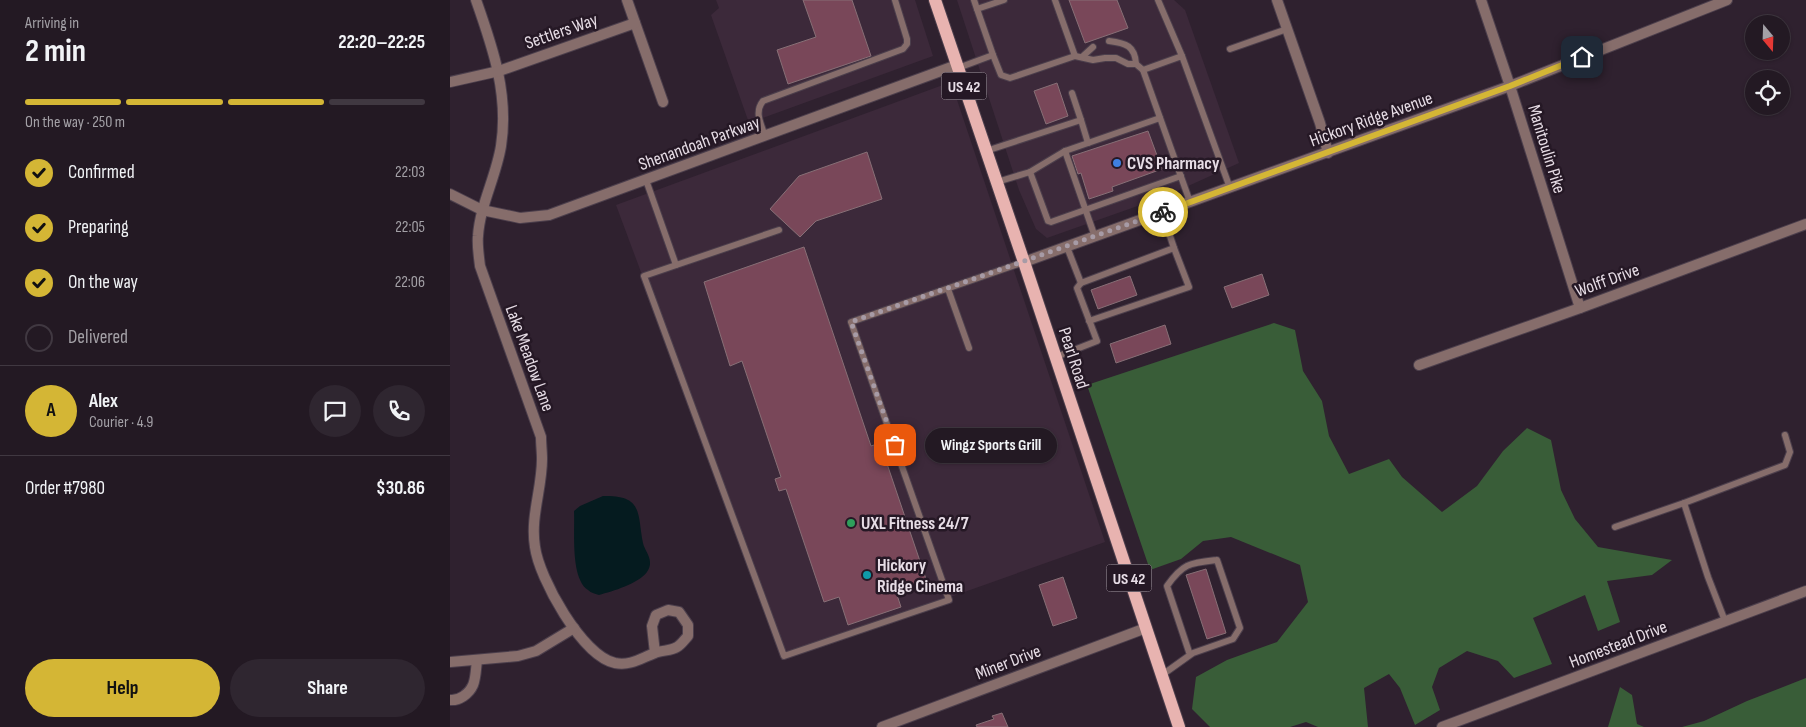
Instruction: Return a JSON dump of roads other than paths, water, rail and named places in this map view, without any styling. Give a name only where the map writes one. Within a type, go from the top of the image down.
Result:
[{"type":"main road","name":"Pearl Road","points":[[935,0],[1179,727]]},
{"type":"street","name":"Lake Meadow Lane","points":[[476,0],[490,37],[499,71],[503,117],[501,145],[496,169],[482,210],[477,237],[480,266],[541,436],[542,460],[533,529],[535,549],[540,568],[548,587],[574,628],[597,653],[614,663],[636,662],[655,653],[677,647],[688,636],[688,625],[679,612],[668,610],[656,615],[652,626],[655,653]]},
{"type":"street","points":[[626,0],[663,102]]},
{"type":"street","points":[[1276,0],[1320,123],[1328,152]]},
{"type":"street","name":"Manitoulin Pike","points":[[1481,0],[1580,308]]},
{"type":"street","name":"Hickory Ridge Avenue","points":[[1024,262],[1510,86],[1706,4],[1727,0]]},
{"type":"street","name":"Settlers Way","points":[[450,82],[499,71],[635,23]]},
{"type":"street","name":"Shenandoah Parkway","points":[[450,194],[482,210],[520,218],[550,215],[957,66]]},
{"type":"street","name":"Wolff Drive","points":[[1419,365],[1580,308],[1806,224]]},
{"type":"street","name":"Homestead Drive","points":[[1442,727],[1806,591]]},
{"type":"street","points":[[450,662],[518,656],[536,651],[574,628]]},
{"type":"street","name":"Miner Drive","points":[[882,727],[1146,628]]},
{"type":"street","points":[[450,700],[453,701],[464,697],[473,685],[476,660]]},
{"type":"lane","points":[[765,136],[758,115],[759,106],[763,101],[903,49],[907,44],[907,39],[894,0]]},
{"type":"lane","points":[[974,0],[1002,75],[1010,78],[1078,57],[1092,46]]},
{"type":"lane","points":[[977,9],[1004,0]]},
{"type":"lane","points":[[1055,0],[1078,57]]},
{"type":"lane","points":[[1158,0],[1182,56],[1230,188]]},
{"type":"lane","points":[[1230,49],[1287,29]]},
{"type":"lane","points":[[1109,41],[1121,42],[1128,46],[1136,53],[1136,64]]},
{"type":"lane","points":[[957,66],[993,55]]},
{"type":"lane","points":[[1143,70],[1182,56]]},
{"type":"lane","points":[[1078,57],[1093,60],[1116,58],[1128,64],[1136,64],[1143,70],[1190,202]]},
{"type":"lane","points":[[1072,93],[1088,143]]},
{"type":"lane","points":[[997,182],[1030,172],[1065,151],[1160,118]]},
{"type":"lane","points":[[986,151],[1081,120]]},
{"type":"lane","points":[[1065,151],[1095,237]]},
{"type":"lane","points":[[1030,172],[1048,221],[1051,222],[1181,176]]},
{"type":"lane","points":[[646,180],[676,265]]},
{"type":"lane","points":[[1089,321],[1189,287],[1162,212]]},
{"type":"lane","points":[[779,230],[644,276],[784,656],[949,600],[851,322],[1024,262]]},
{"type":"lane","points":[[1067,247],[1081,283]]},
{"type":"lane","points":[[1056,357],[1096,341],[1077,288],[1081,283],[1174,248]]},
{"type":"lane","points":[[948,289],[969,348]]},
{"type":"lane","points":[[1615,527],[1785,465],[1790,452],[1785,436]]},
{"type":"lane","points":[[1684,503],[1724,621]]},
{"type":"lane","points":[[1162,675],[1190,655],[1233,639],[1240,628],[1217,560],[1195,562],[1178,570],[1167,586],[1190,655]]},
{"type":"place","name":"CVS Pharmacy","points":[[1117,163]]},
{"type":"place","name":"Wingz Sports Grill","points":[[895,445]]},
{"type":"place","name":"UXL Fitness 24/7","points":[[851,523]]},
{"type":"place","name":"Hickory Ridge Cinema","points":[[867,575]]}]
